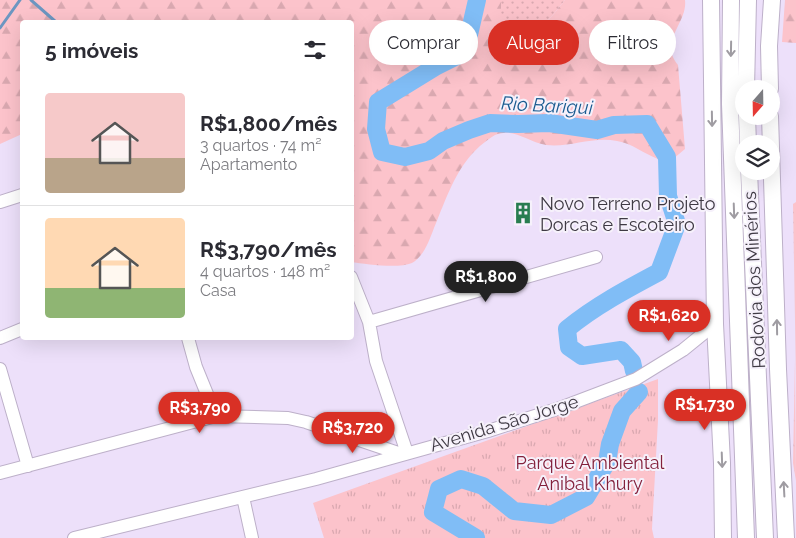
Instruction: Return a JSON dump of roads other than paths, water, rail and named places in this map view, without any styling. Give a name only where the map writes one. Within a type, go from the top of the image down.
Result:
[{"type":"main road","points":[[711,0],[715,324],[722,463],[723,538]]},
{"type":"main road","name":"Rodovia dos Minérios","points":[[731,0],[730,104],[746,538]]},
{"type":"main road","points":[[746,80],[748,0]]},
{"type":"main road","points":[[770,80],[769,46],[772,0]]},
{"type":"main road","points":[[770,125],[778,369],[786,538]]},
{"type":"main road","name":"Rodovia dos Minérios","points":[[749,180],[765,538]]},
{"type":"main road","points":[[729,538],[744,469]]},
{"type":"main road","points":[[764,497],[774,538]]},
{"type":"street","points":[[0,202],[20,196]]},
{"type":"street","points":[[369,322],[596,257]]},
{"type":"street","points":[[354,284],[369,322],[376,361],[404,453]]},
{"type":"street","name":"Avenida São Jorge","points":[[74,538],[316,478],[488,431],[548,412],[636,379],[683,350],[715,324]]},
{"type":"street","points":[[0,338],[20,331]]},
{"type":"street","points":[[189,340],[196,367],[216,416]]},
{"type":"street","points":[[0,369],[28,466]]},
{"type":"street","points":[[0,473],[216,416],[288,418],[404,453]]},
{"type":"street","points":[[243,497],[252,538]]},
{"type":"waterway","points":[[0,28],[20,0]]},
{"type":"waterway","points":[[31,0],[54,20]]},
{"type":"waterway","name":"Rio Barigui","points":[[477,0],[465,52],[435,67],[378,102],[376,129],[382,152],[405,157],[429,151],[443,141],[490,123],[549,123],[597,130],[614,125],[647,124],[667,157],[668,196],[677,224],[659,272],[600,305],[567,329],[569,347],[582,356],[621,350],[632,362],[634,371]]},
{"type":"waterway","name":"Rio Barigui","points":[[476,538],[433,512],[439,489],[461,479],[483,486],[514,511],[551,515],[586,497],[607,462],[610,444],[622,411],[639,392]]},
{"type":"place","name":"Novo Terreno Projeto Dorcas e Escoteiro","points":[[523,213]]},
{"type":"park label","name":"Parque Ambiental Anibal Khury","points":[[590,472]]}]
